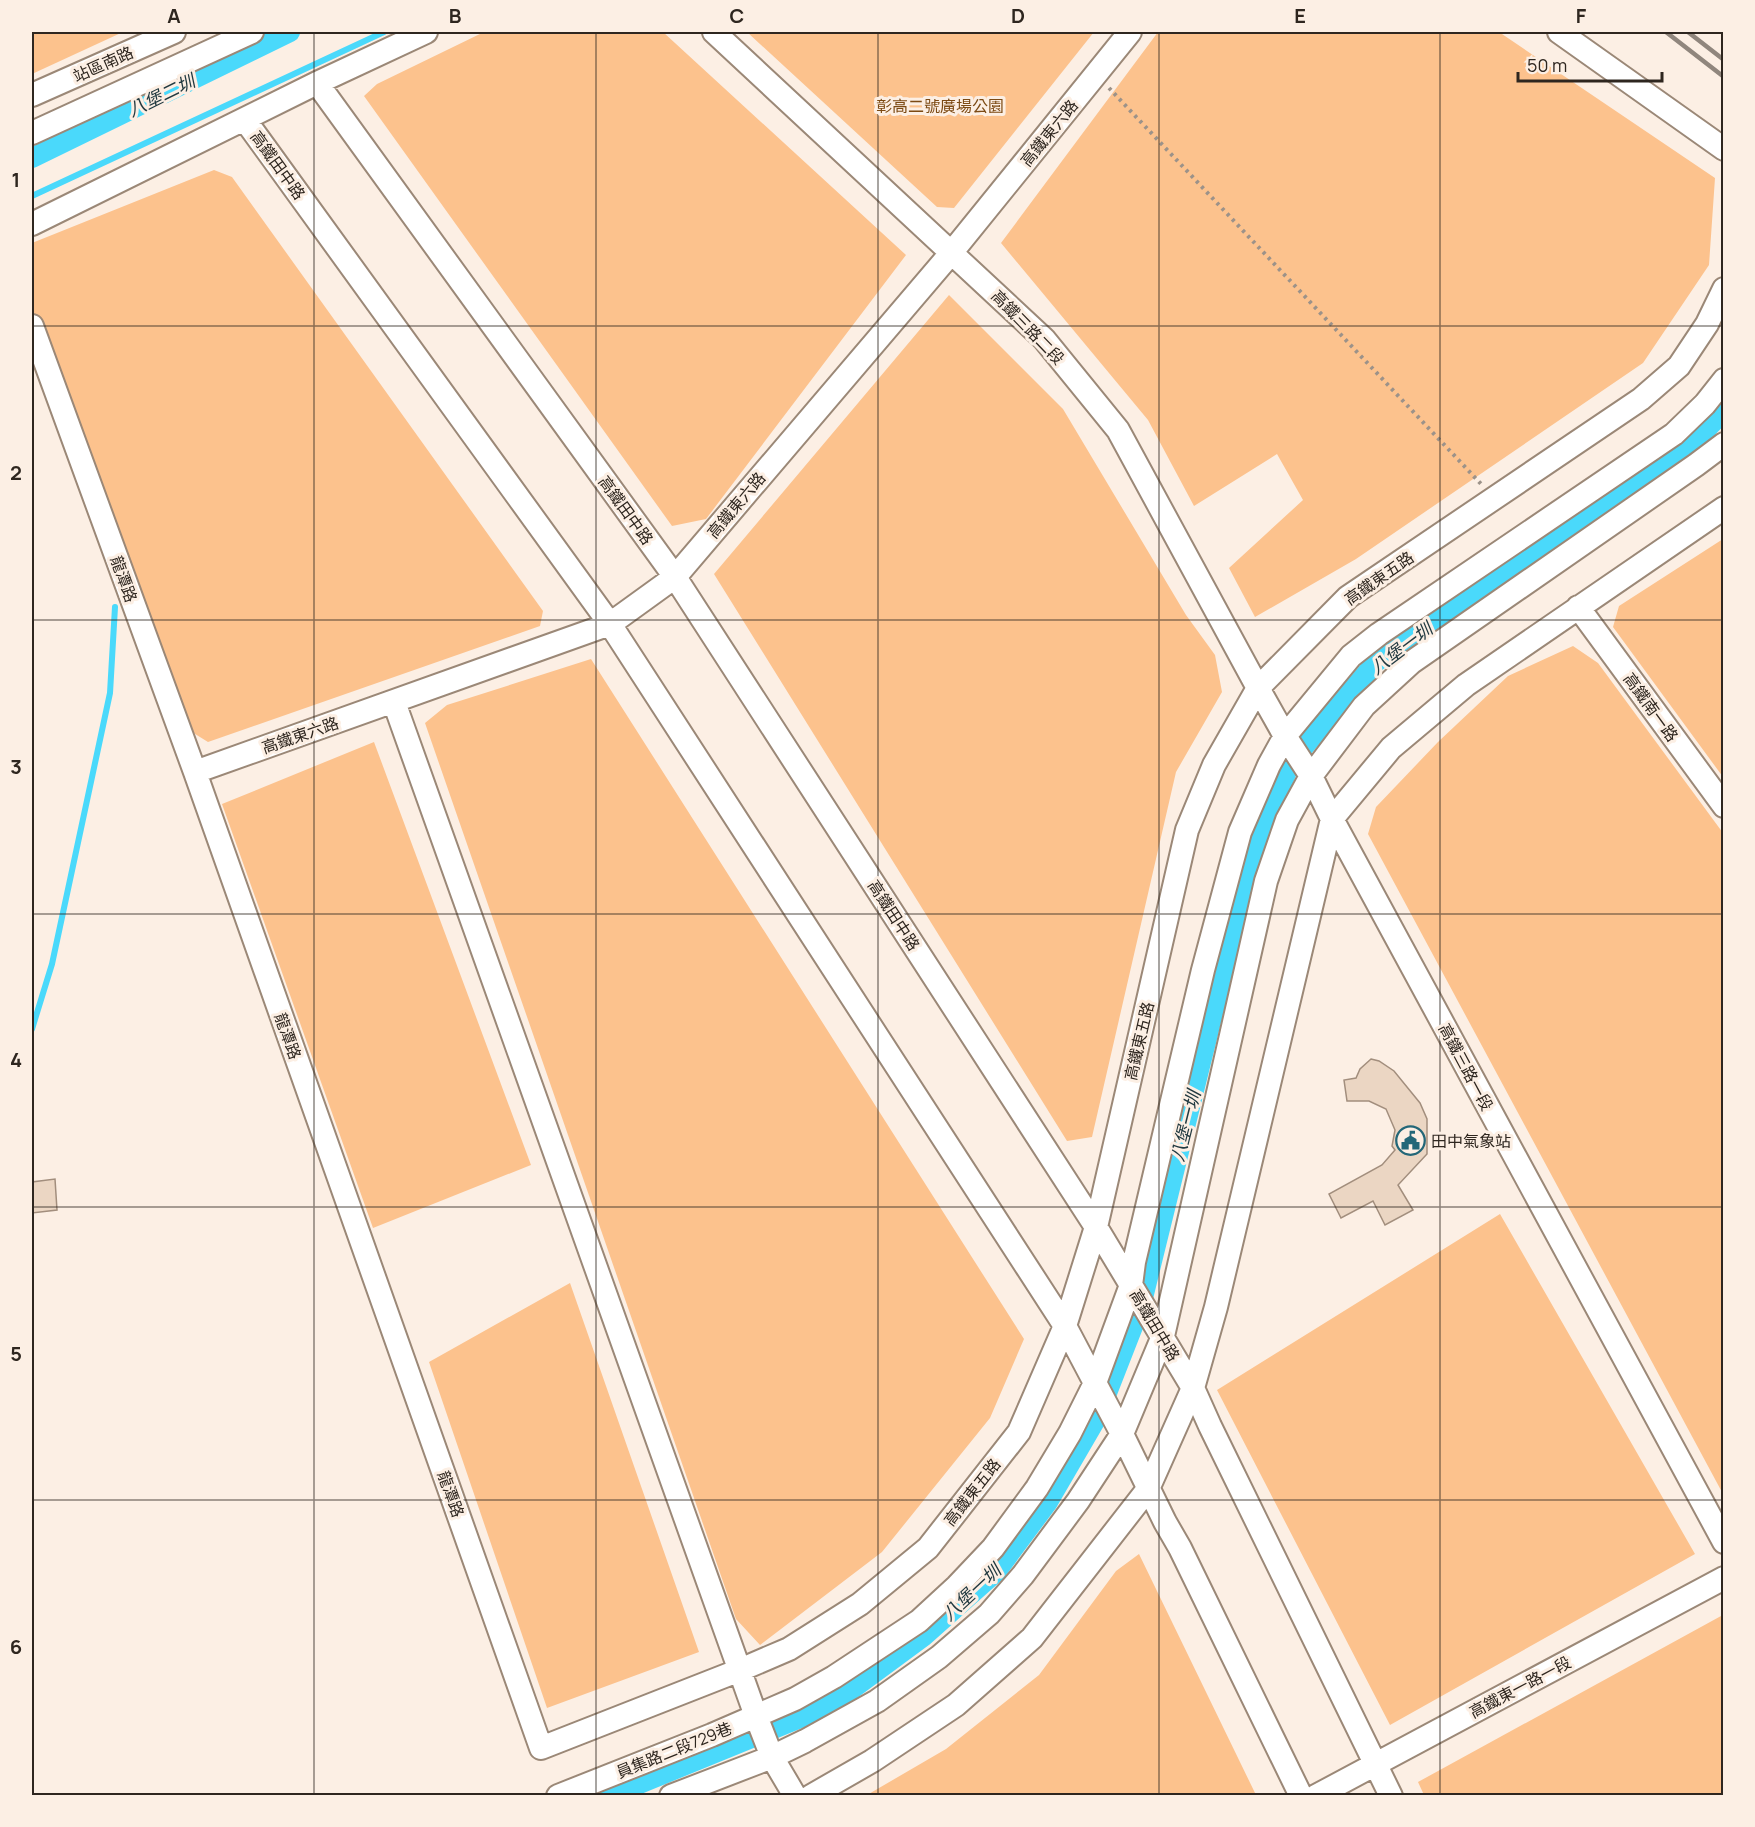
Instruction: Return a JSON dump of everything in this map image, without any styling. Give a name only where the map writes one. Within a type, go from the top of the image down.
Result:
[{"type":"street","name":"站區南路","points":[[32,95],[174,32]]},
{"type":"street","points":[[32,133],[252,32]]},
{"type":"street","points":[[32,224],[317,83],[426,32]]},
{"type":"street","name":"高鐵三路二段","points":[[714,32],[1044,339],[1118,430],[1258,688]]},
{"type":"street","name":"高鐵東六路","points":[[195,772],[610,624],[675,577],[952,252],[1130,32]]},
{"type":"street","points":[[1559,32],[1724,148]]},
{"type":"street","name":"高鐵田中路","points":[[317,83],[675,577],[1096,1227],[1193,1388],[1391,1796]]},
{"type":"street","name":"高鐵田中路","points":[[244,120],[610,624],[1065,1326],[1180,1548],[1301,1796]]},
{"type":"street","name":"高鐵東五路","points":[[541,1748],[789,1649],[860,1604],[928,1548],[1019,1432],[1065,1326],[1096,1227],[1188,830],[1214,765],[1258,688],[1348,597],[1641,399],[1679,366],[1707,324],[1724,289]]},
{"type":"street","name":"龍潭路","points":[[32,326],[195,772],[541,1748]]},
{"type":"street","name":"員集路二段729巷","points":[[558,1796],[712,1735],[795,1699],[834,1677],[919,1621],[993,1548],[1037,1488],[1070,1433],[1095,1383],[1131,1285],[1134,1262],[1230,866],[1240,832],[1269,765],[1285,736],[1351,656],[1379,634],[1674,434],[1705,404],[1724,380]]},
{"type":"street","points":[[671,1796],[772,1757],[878,1701],[939,1657],[989,1614],[1023,1575],[1078,1501],[1122,1434],[1163,1336],[1266,881],[1287,820],[1311,776],[1364,706],[1412,662],[1724,444]]},
{"type":"street","points":[[811,1796],[872,1761],[956,1705],[1032,1638],[1148,1489],[1193,1388],[1216,1307],[1332,819],[1391,748],[1466,685],[1724,508]]},
{"type":"street","name":"高鐵南一路","points":[[1578,607],[1724,806]]},
{"type":"street","name":"高鐵三路一段","points":[[1258,688],[1311,776],[1332,819],[1724,1542]]},
{"type":"street","points":[[394,702],[756,1716],[772,1757],[795,1796]]},
{"type":"street","name":"高鐵東一路一段","points":[[1316,1796],[1724,1578]]},
{"type":"path","points":[[1096,75],[1495,498]]},
{"type":"green space","points":[[32,32],[123,32],[32,74]]},
{"type":"green space","points":[[484,32],[663,32],[906,255],[706,519],[672,526],[364,96],[377,84]]},
{"type":"green space","name":"彰高二號廣場公園","points":[[747,32],[1094,32],[954,208],[937,207]]},
{"type":"green space","points":[[1158,32],[1499,32],[1715,178],[1709,265],[1643,363],[1356,559],[1255,617],[1229,568],[1303,500],[1277,454],[1194,506],[1148,420],[1001,243]]},
{"type":"green space","points":[[214,170],[232,177],[543,611],[540,626],[208,742],[187,729],[32,307],[32,243]]},
{"type":"green space","points":[[949,295],[1063,409],[1186,615],[1215,655],[1222,692],[1176,772],[1092,1137],[1067,1141],[714,574]]},
{"type":"green space","points":[[1723,539],[1723,777],[1613,627],[1619,606]]},
{"type":"green space","points":[[1573,646],[1598,663],[1723,833],[1723,1494],[1368,834],[1376,807],[1438,742],[1508,676]]},
{"type":"green space","points":[[591,659],[1024,1339],[990,1418],[882,1552],[760,1645],[736,1619],[425,723],[447,705]]},
{"type":"green space","points":[[374,742],[531,1165],[373,1228],[222,804]]},
{"type":"green space","points":[[1500,1214],[1695,1554],[1390,1725],[1217,1390]]},
{"type":"green space","points":[[570,1283],[699,1652],[547,1708],[429,1362]]},
{"type":"green space","points":[[1139,1554],[1256,1795],[867,1795],[946,1749],[1039,1675],[1116,1571]]},
{"type":"green space","points":[[1721,1616],[1724,1621],[1723,1795],[1424,1795],[1418,1782]]},
{"type":"building","name":"田中氣象站","points":[[1371,1059],[1379,1061],[1394,1071],[1420,1103],[1427,1119],[1427,1154],[1398,1185],[1413,1210],[1385,1225],[1373,1201],[1341,1218],[1329,1194],[1382,1165],[1395,1150],[1392,1146],[1395,1130],[1386,1109],[1369,1101],[1347,1101],[1344,1080],[1356,1078],[1360,1069]]},
{"type":"building","points":[[55,1179],[57,1210],[32,1213],[32,1182]]},
{"type":"waterway","name":"八堡二圳","points":[[32,158],[290,32]]},
{"type":"waterway","points":[[32,196],[384,32]]},
{"type":"waterway","name":"八堡一圳","points":[[610,1796],[810,1714],[843,1696],[923,1637],[996,1572],[1048,1502],[1098,1416],[1141,1306],[1253,851],[1291,762],[1376,662],[1694,442],[1724,411]]},
{"type":"waterway","points":[[32,1029],[52,964],[110,693],[115,607]]},
{"type":"railway","points":[[1666,32],[1724,77]]},
{"type":"railway","points":[[1688,32],[1724,60]]},
{"type":"place","name":"田中氣象站","points":[[1410,1141]]}]
